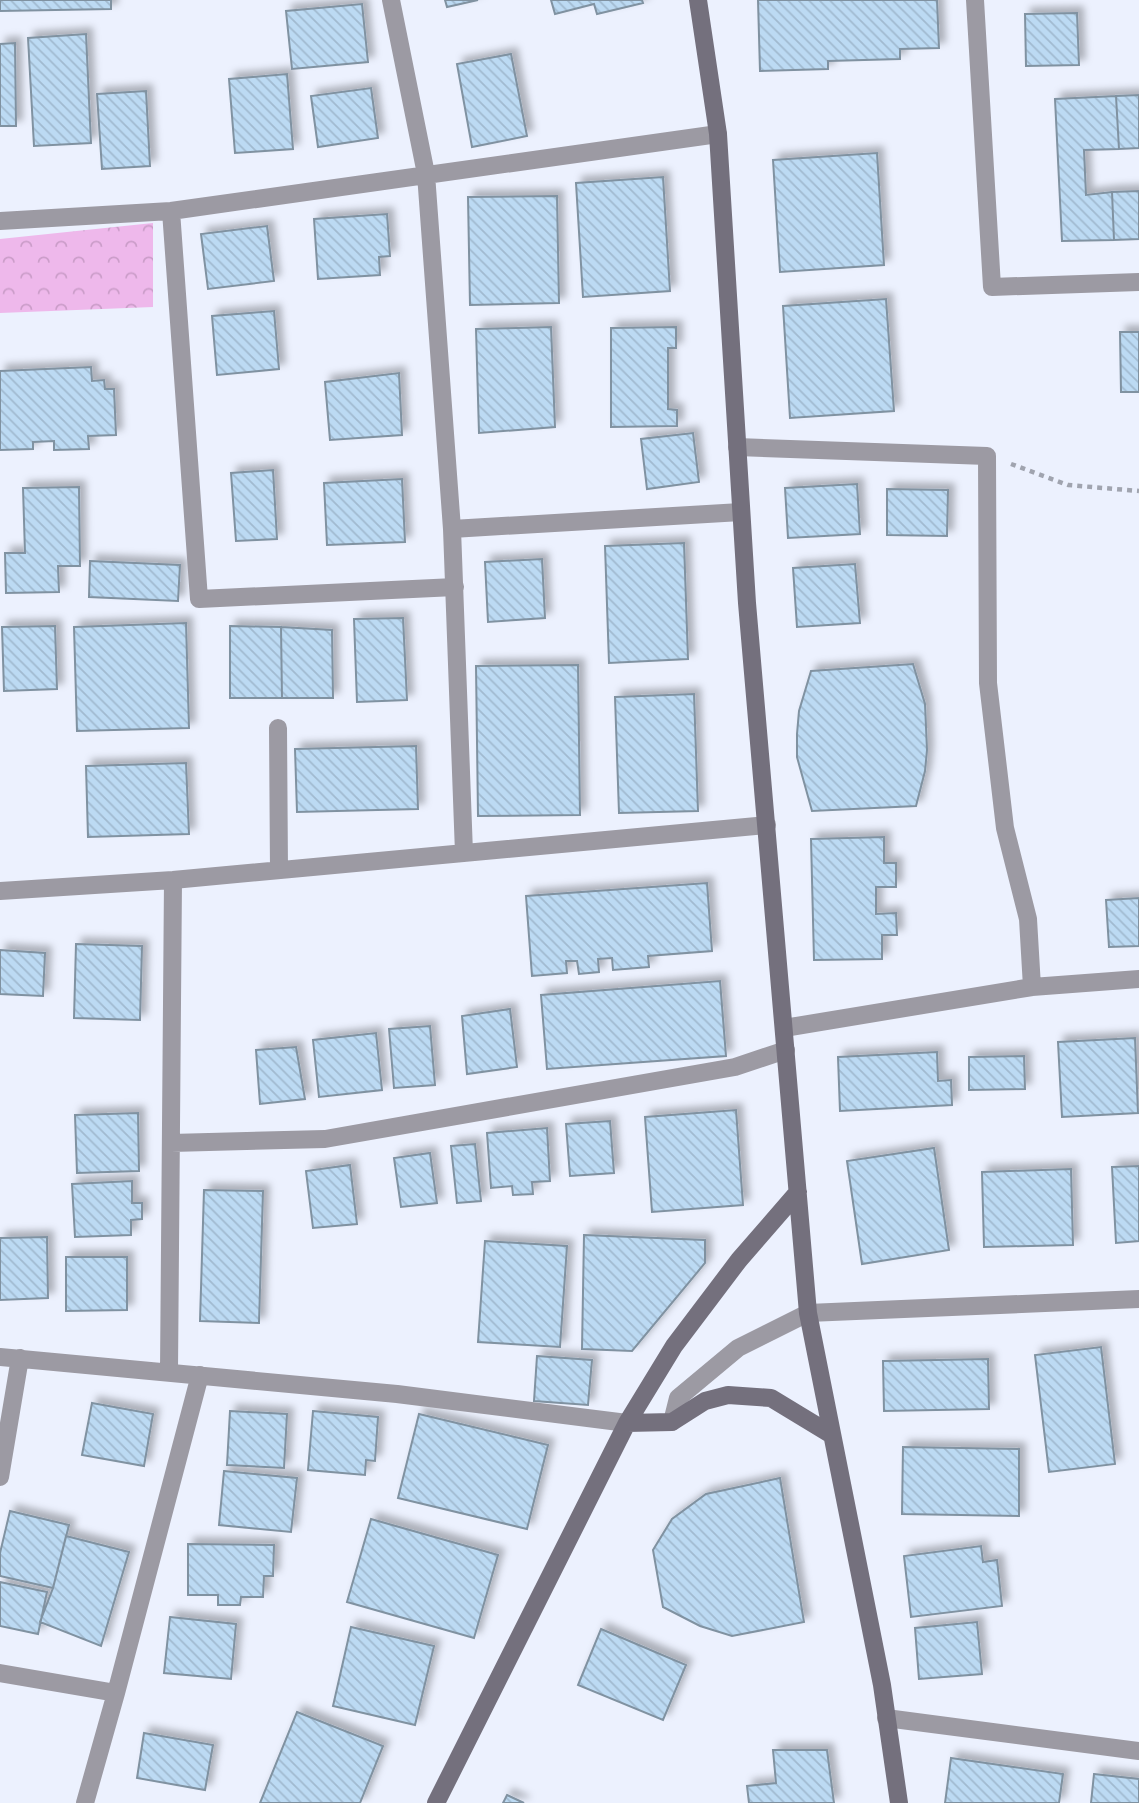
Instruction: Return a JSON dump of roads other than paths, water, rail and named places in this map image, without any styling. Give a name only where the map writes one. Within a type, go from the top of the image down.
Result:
[{"type":"street","points":[[391,0],[426,174],[452,529],[464,853]]},
{"type":"street","points":[[698,0],[718,134],[741,512],[808,1313],[882,1685],[899,1803]]},
{"type":"street","points":[[975,0],[992,287],[1139,282]]},
{"type":"street","points":[[0,221],[171,211],[718,134]]},
{"type":"street","points":[[171,211],[199,599],[454,587]]},
{"type":"street","points":[[737,447],[987,456],[988,684],[1004,828],[1028,919],[1032,987]]},
{"type":"street","points":[[452,529],[741,512]]},
{"type":"street","points":[[278,728],[279,870]]},
{"type":"street","points":[[0,891],[173,880],[767,825]]},
{"type":"street","points":[[169,1371],[173,880]]},
{"type":"street","points":[[784,1028],[1032,987],[1139,979]]},
{"type":"street","points":[[171,1143],[325,1139],[735,1068],[786,1050]]},
{"type":"street","points":[[436,1803],[627,1423],[674,1346],[739,1261],[798,1192]]},
{"type":"street","points":[[672,1422],[678,1398],[738,1348],[808,1313],[1139,1299]]},
{"type":"street","points":[[0,1357],[397,1394],[627,1423],[672,1422],[705,1401],[728,1395],[761,1397],[771,1398],[832,1435]]},
{"type":"street","points":[[0,1477],[20,1359]]},
{"type":"street","points":[[85,1803],[200,1374]]},
{"type":"street","points":[[0,1673],[116,1693]]},
{"type":"street","points":[[886,1718],[1139,1751]]}]
